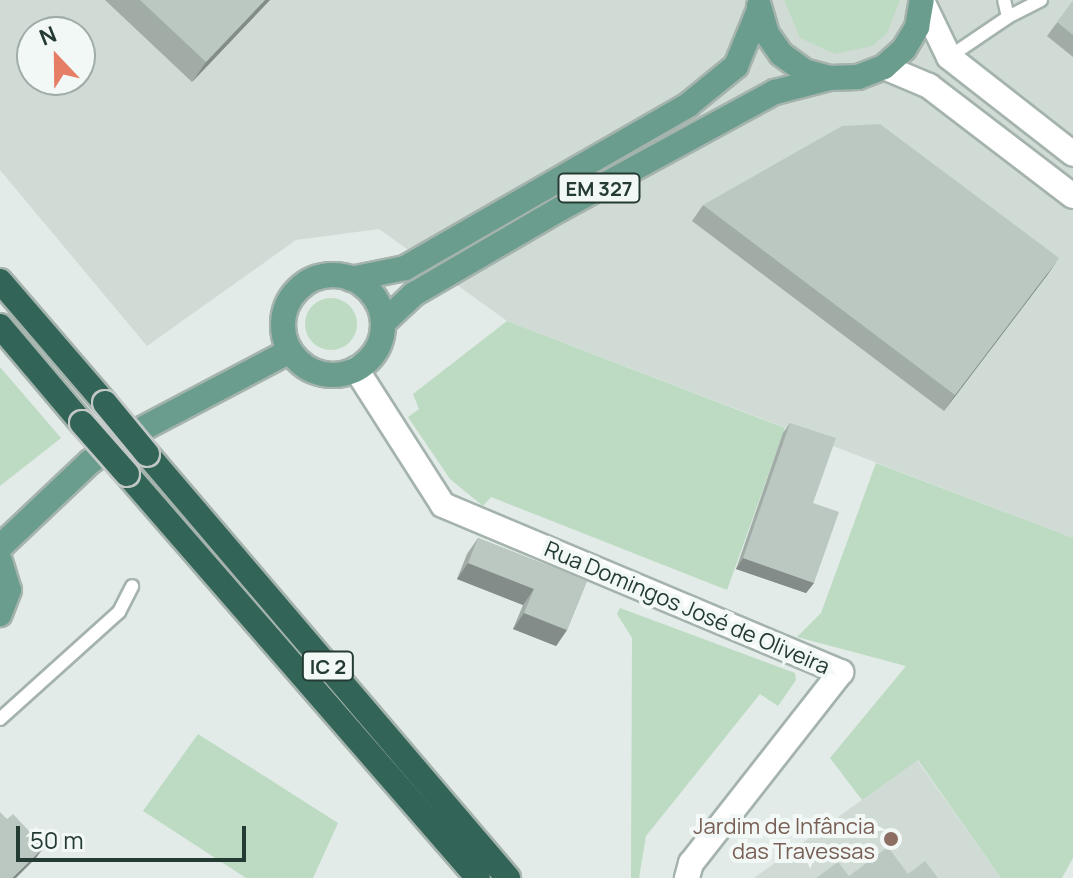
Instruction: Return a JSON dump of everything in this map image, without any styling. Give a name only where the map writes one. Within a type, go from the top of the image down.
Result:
[{"type":"highway","name":"IC 2","points":[[0,281],[508,878]]},
{"type":"highway","name":"IC 2","points":[[0,326],[478,878]]},
{"type":"main road","points":[[884,67],[904,49],[922,1]]},
{"type":"main road","name":"EM 327","points":[[759,5],[781,54],[804,71],[830,78]]},
{"type":"main road","name":"EM 327","points":[[290,351],[283,322],[295,294],[321,277],[351,279],[405,268],[688,105],[736,66],[759,5]]},
{"type":"main road","name":"EM 327","points":[[356,369],[376,350],[383,323],[414,294],[574,202],[775,92],[830,78],[858,77],[884,67]]},
{"type":"main road","points":[[351,279],[374,297],[383,323]]},
{"type":"main road","points":[[0,547],[90,462],[121,440],[290,351],[312,371],[342,375],[356,369]]},
{"type":"main road","points":[[0,561],[9,590],[0,614]]},
{"type":"street","points":[[922,1],[949,57],[1073,154]]},
{"type":"street","points":[[884,67],[929,86],[1073,196]]},
{"type":"street","name":"Rua Domingos José de Oliveira","points":[[356,369],[443,505],[841,672],[691,863],[687,878]]},
{"type":"lane","points":[[1004,0],[1008,17]]},
{"type":"lane","points":[[949,57],[1008,17],[1041,0]]},
{"type":"lane","points":[[0,719],[119,612],[132,586]]},
{"type":"shaded area","points":[[0,0],[1073,0],[1073,538],[507,321],[379,229],[296,240],[147,346],[0,170]]},
{"type":"shaded area","name":"Jardim de Infância das Travessas","points":[[917,760],[1001,878],[754,878]]},
{"type":"green space","points":[[784,0],[900,0],[887,33],[872,46],[835,54],[800,38]]},
{"type":"green space","points":[[331,298],[349,306],[357,324],[349,342],[331,350],[313,342],[305,324],[313,306]]},
{"type":"green space","points":[[507,321],[785,428],[727,590],[491,497],[483,506],[450,479],[408,417],[419,409],[413,394]]},
{"type":"green space","points":[[0,367],[61,438],[0,486]]},
{"type":"green space","points":[[876,463],[1073,538],[1073,858],[1062,878],[1001,878],[918,760],[862,800],[830,758],[906,666],[797,637],[821,613]]},
{"type":"green space","points":[[620,608],[795,673],[796,680],[778,706],[760,694],[646,836],[639,878],[631,878],[632,638],[617,614]]},
{"type":"green space","points":[[198,734],[338,823],[313,878],[246,878],[143,811]]},
{"type":"building","points":[[140,0],[265,0],[206,62]]},
{"type":"building","points":[[1073,1],[1073,35],[1057,22]]},
{"type":"building","points":[[880,124],[1059,258],[955,395],[703,205],[842,126]]},
{"type":"building","points":[[790,423],[836,438],[813,503],[839,512],[814,583],[743,558]]},
{"type":"building","points":[[478,538],[587,581],[567,630],[524,613],[534,589],[468,563]]},
{"type":"building","points":[[0,812],[7,819],[13,814],[44,847],[12,878],[0,878]]},
{"type":"building","points":[[888,847],[908,874],[925,861],[938,878],[816,878],[838,862],[849,876]]},
{"type":"place","name":"Jardim de Infância das Travessas","points":[[891,839]]}]
